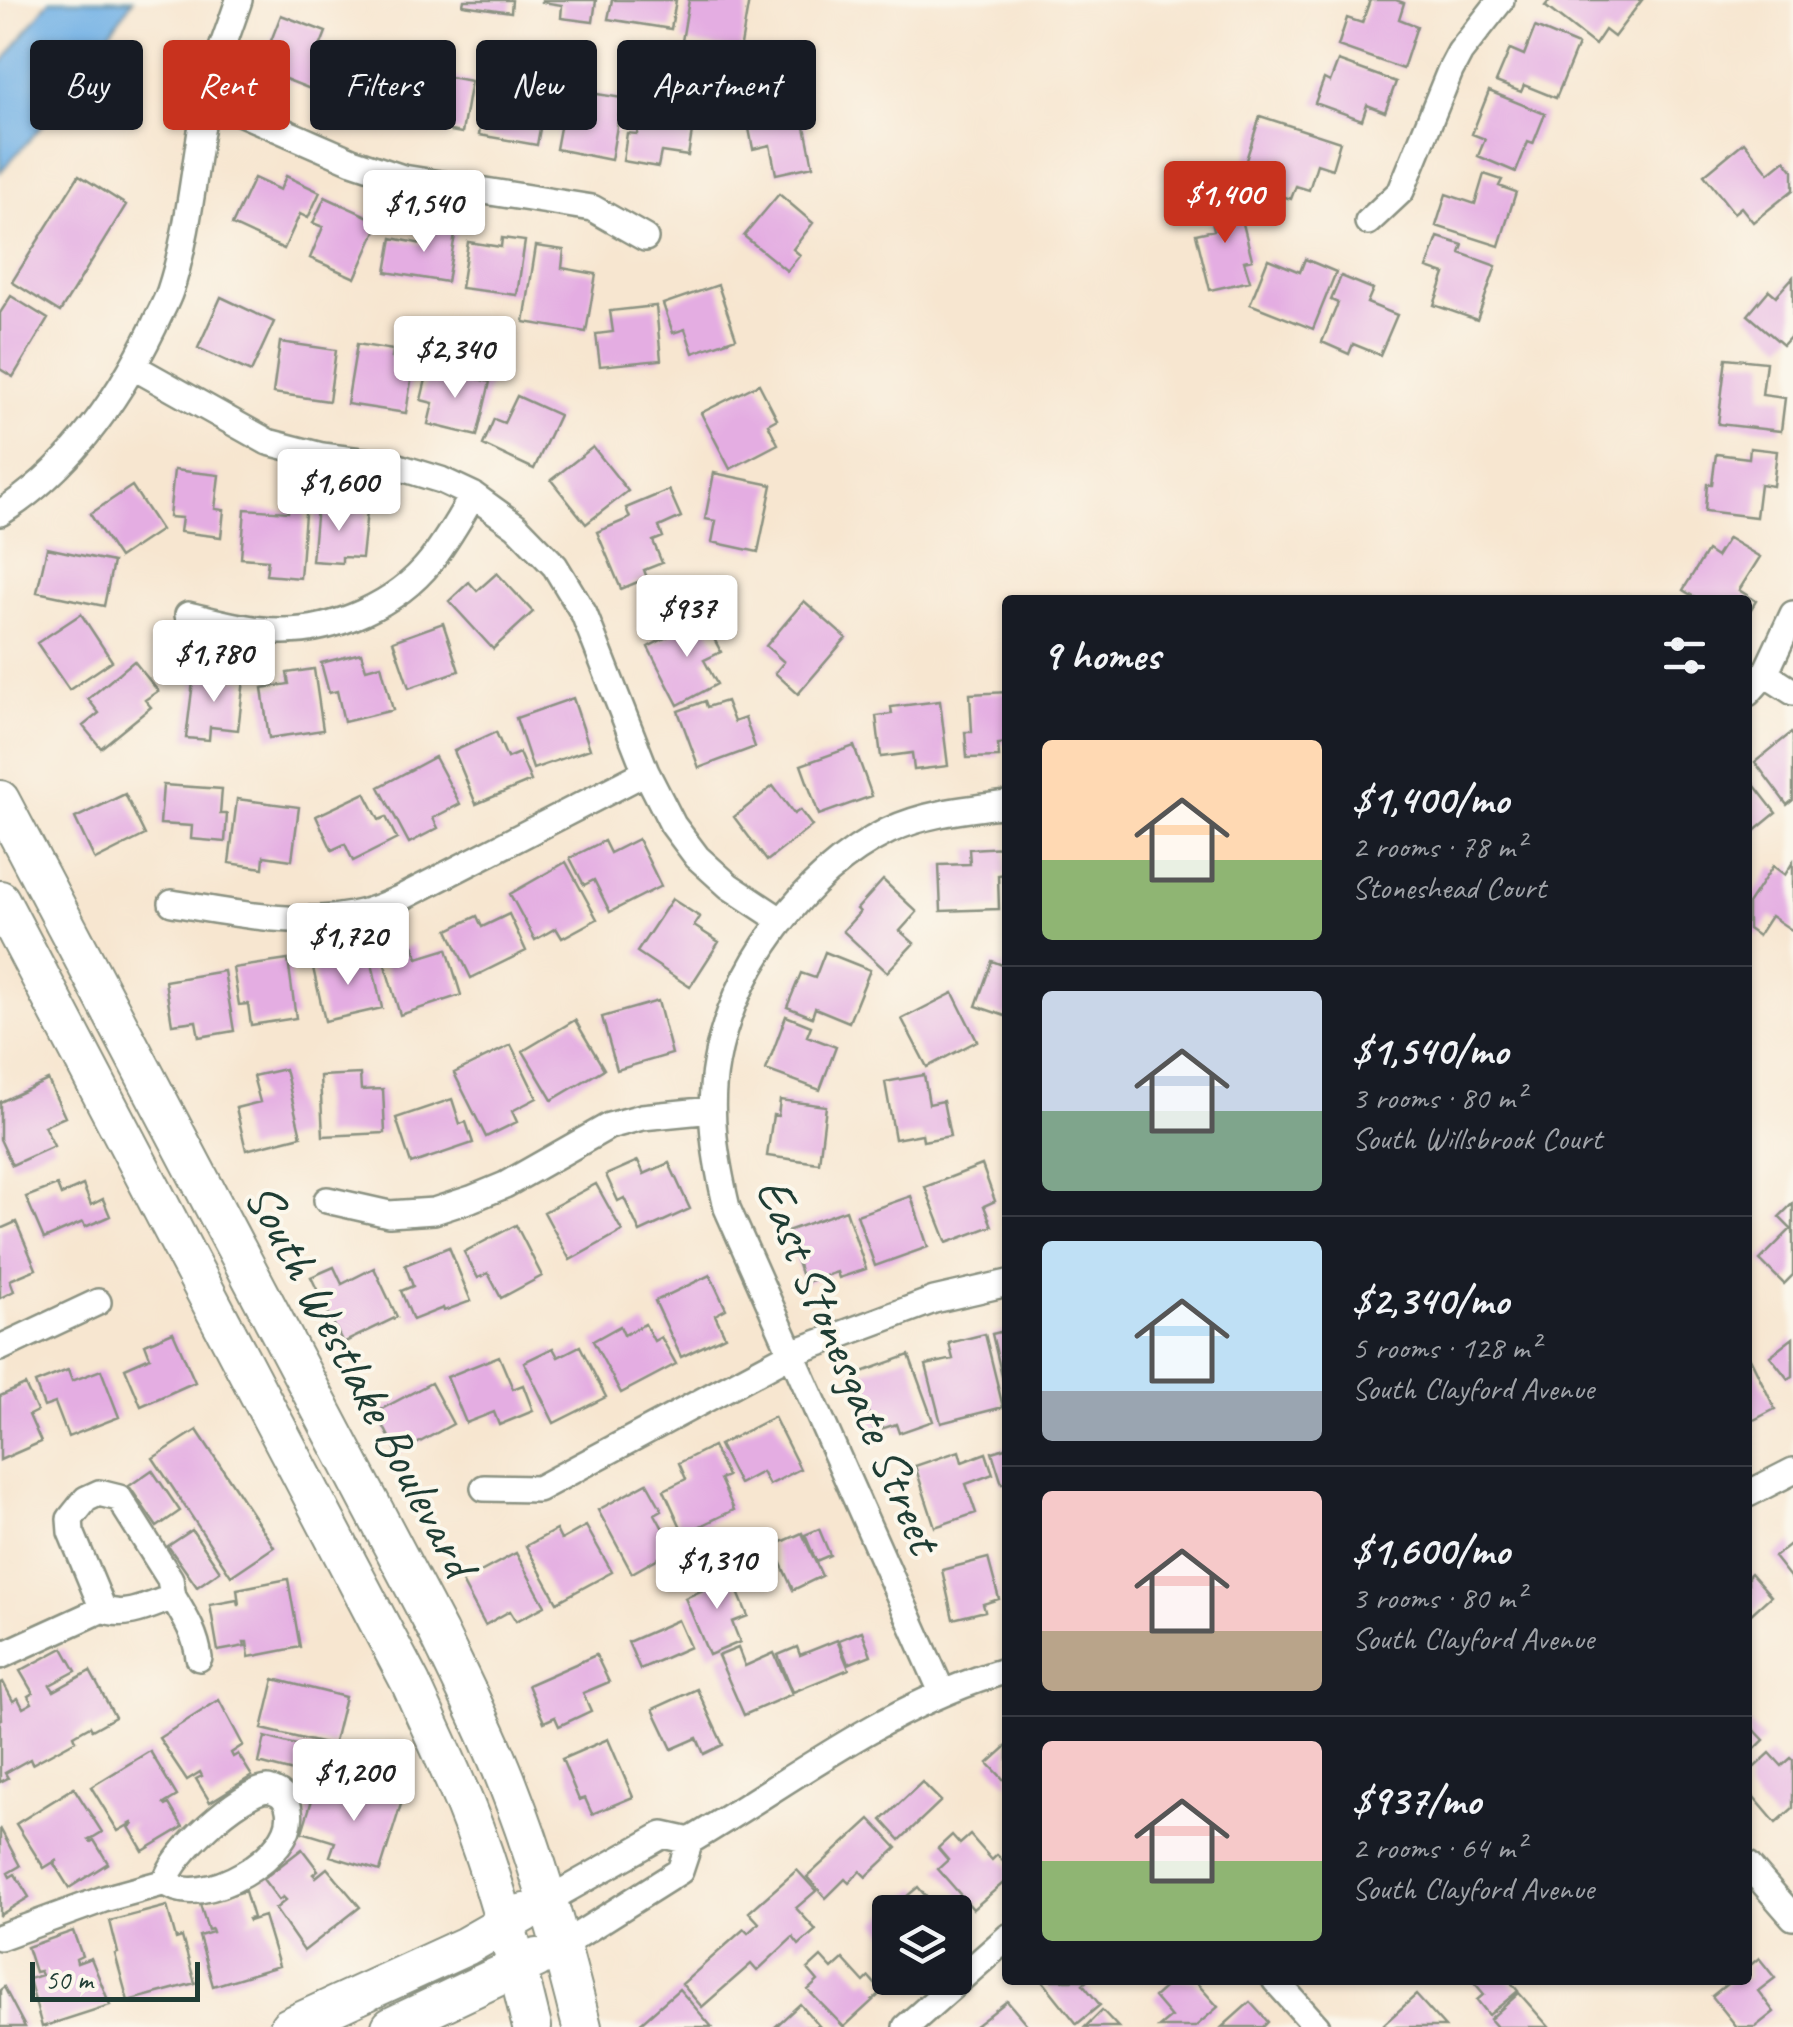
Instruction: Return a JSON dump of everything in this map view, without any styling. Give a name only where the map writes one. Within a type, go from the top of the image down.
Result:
[{"type":"main road","name":"South Westlake Boulevard","points":[[0,800],[438,1632],[484,1728],[508,1783],[548,1900],[582,2027]]},
{"type":"main road","name":"South Westlake Boulevard","points":[[0,900],[411,1684],[466,1806],[506,1924],[532,2027]]},
{"type":"main road","points":[[289,2027],[466,1946],[548,1900]]},
{"type":"main road","points":[[390,2027],[562,1946]]},
{"type":"street","points":[[226,40],[239,0]]},
{"type":"street","points":[[1368,222],[1401,191],[1450,71],[1501,0]]},
{"type":"street","points":[[0,513],[60,464],[98,420],[134,367],[170,293],[202,130]]},
{"type":"street","points":[[282,130],[403,178],[592,208],[645,238]]},
{"type":"street","points":[[134,367],[268,442],[322,456],[392,465],[441,480],[473,495],[516,526],[555,566],[584,614],[646,772],[672,825],[697,857],[728,886],[782,921]]},
{"type":"street","points":[[188,615],[282,632],[345,620],[406,586],[418,575],[473,495]]},
{"type":"street","points":[[1793,614],[1756,683],[1793,692]]},
{"type":"street","points":[[172,903],[271,918],[329,918],[363,913],[399,899],[646,772]]},
{"type":"street","name":"East Stonesgate Street","points":[[942,1692],[727,1208],[715,1154],[712,1110],[716,1063],[739,987],[806,892],[840,862],[889,831],[932,816],[1002,805]]},
{"type":"street","points":[[327,1200],[389,1214],[434,1211],[505,1185],[609,1126],[642,1116],[712,1110]]},
{"type":"street","points":[[484,1488],[538,1489],[792,1353],[934,1300],[1002,1284]]},
{"type":"street","points":[[0,1348],[98,1302]]},
{"type":"street","points":[[1752,1492],[1793,1470]]},
{"type":"street","points":[[173,1597],[140,1610],[114,1614],[103,1609],[71,1532],[70,1519],[86,1499],[100,1493],[119,1498],[170,1579],[173,1597],[197,1642],[199,1658]]},
{"type":"street","points":[[0,1656],[103,1609]]},
{"type":"street","points":[[562,1946],[680,1871],[690,1841],[888,1719],[942,1692],[1002,1672]]},
{"type":"street","points":[[268,1790],[285,1798],[290,1816],[286,1831],[262,1862],[228,1882],[202,1889],[184,1891],[166,1882],[180,1853],[246,1797],[268,1790]]},
{"type":"street","points":[[548,1900],[663,1835],[690,1841]]},
{"type":"street","points":[[1752,1870],[1793,1917]]},
{"type":"street","points":[[0,1937],[91,1903],[166,1882]]},
{"type":"street","points":[[906,2027],[1002,1943]]},
{"type":"street","points":[[1279,1985],[1316,2027]]},
{"type":"water","points":[[50,0],[133,0],[105,40],[30,40],[30,130],[38,130],[0,172],[0,66]]},
{"type":"building","points":[[464,0],[512,0],[511,12],[463,5]]},
{"type":"building","points":[[542,0],[596,0],[593,22],[561,18],[562,5]]},
{"type":"building","points":[[612,0],[676,0],[671,29],[608,19]]},
{"type":"building","points":[[689,0],[749,0],[742,40],[682,40]]},
{"type":"building","points":[[1370,0],[1404,3],[1399,19],[1417,26],[1403,69],[1338,46],[1347,18],[1362,23]]},
{"type":"building","points":[[1550,0],[1642,0],[1614,37],[1605,30],[1595,45],[1545,6]]},
{"type":"building","points":[[281,15],[326,32],[323,40],[310,40],[310,89],[290,81],[290,40],[271,40]]},
{"type":"building","points":[[1535,27],[1578,45],[1556,98],[1524,85],[1521,92],[1496,82],[1510,49],[1524,55]]},
{"type":"building","points":[[1338,61],[1396,82],[1385,112],[1367,105],[1362,120],[1315,103],[1324,79],[1330,82]]},
{"type":"building","points":[[456,78],[471,81],[462,133],[445,130],[456,130]]},
{"type":"building","points":[[1489,91],[1545,114],[1516,172],[1478,156],[1485,139],[1472,134]]},
{"type":"building","points":[[597,94],[617,97],[611,160],[556,149],[560,130],[597,130]]},
{"type":"building","points":[[1260,116],[1340,142],[1332,169],[1317,164],[1309,190],[1296,186],[1291,199],[1239,182]]},
{"type":"building","points":[[480,130],[540,130],[537,145],[479,135]]},
{"type":"building","points":[[638,130],[692,130],[688,156],[661,152],[658,167],[623,161],[627,133],[637,134]]},
{"type":"building","points":[[749,130],[806,130],[813,166],[776,174],[770,145],[753,149]]},
{"type":"building","points":[[1744,142],[1769,173],[1785,160],[1793,170],[1793,190],[1753,222],[1741,207],[1734,213],[1704,175]]},
{"type":"building","points":[[1484,174],[1502,180],[1499,186],[1516,192],[1499,246],[1436,226],[1446,194],[1475,204]]},
{"type":"building","points":[[79,175],[126,205],[60,312],[12,282]]},
{"type":"building","points":[[286,176],[320,192],[308,218],[300,214],[284,249],[232,225],[254,178],[280,190]]},
{"type":"building","points":[[779,194],[813,223],[793,249],[800,255],[787,271],[744,236]]},
{"type":"building","points":[[1236,196],[1252,259],[1244,261],[1250,281],[1210,290],[1196,234],[1214,230],[1208,203]]},
{"type":"building","points":[[325,197],[380,222],[355,278],[310,258],[323,227],[313,223]]},
{"type":"building","points":[[426,224],[456,229],[447,282],[386,272],[392,238],[422,244]]},
{"type":"building","points":[[1438,237],[1463,245],[1460,253],[1496,266],[1477,320],[1434,305],[1445,274],[1427,268]]},
{"type":"building","points":[[502,238],[525,241],[517,295],[461,288],[468,242],[501,247]]},
{"type":"building","points":[[536,246],[564,250],[562,268],[596,274],[586,332],[524,322]]},
{"type":"building","points":[[1268,259],[1300,272],[1305,259],[1336,272],[1313,329],[1250,304]]},
{"type":"building","points":[[1341,276],[1373,289],[1367,303],[1397,315],[1380,355],[1353,344],[1349,354],[1322,342],[1338,303],[1331,300]]},
{"type":"building","points":[[1793,277],[1793,334],[1783,345],[1748,315],[1769,290],[1776,296]]},
{"type":"building","points":[[718,285],[736,338],[693,353],[685,329],[673,333],[663,304]]},
{"type":"building","points":[[11,296],[48,319],[13,377],[0,369],[0,313]]},
{"type":"building","points":[[221,297],[274,322],[251,372],[198,348]]},
{"type":"building","points":[[656,306],[661,360],[600,366],[596,334],[613,332],[610,311]]},
{"type":"building","points":[[280,342],[336,350],[329,401],[273,393]]},
{"type":"building","points":[[357,344],[393,350],[392,358],[414,362],[406,413],[347,404]]},
{"type":"building","points":[[1726,358],[1766,362],[1762,395],[1785,398],[1781,431],[1718,424]]},
{"type":"building","points":[[429,367],[490,382],[477,436],[428,424],[433,403],[421,400]]},
{"type":"building","points":[[759,384],[777,419],[768,424],[778,444],[730,469],[701,413]]},
{"type":"building","points":[[517,396],[559,415],[534,469],[483,445],[494,419],[504,423]]},
{"type":"building","points":[[593,447],[628,491],[586,524],[551,480]]},
{"type":"building","points":[[1750,448],[1777,451],[1773,486],[1760,484],[1756,517],[1705,511],[1707,484],[1712,484],[1716,454],[1749,458]]},
{"type":"building","points":[[174,470],[219,475],[215,509],[224,510],[221,537],[180,532],[182,518],[169,517]]},
{"type":"building","points":[[714,473],[772,485],[758,552],[712,542],[716,521],[705,519]]},
{"type":"building","points":[[132,486],[161,530],[119,558],[90,514]]},
{"type":"building","points":[[669,490],[681,517],[659,527],[663,537],[653,541],[662,563],[644,570],[647,578],[621,589],[597,532],[630,518],[626,508]]},
{"type":"building","points":[[289,500],[306,501],[300,578],[266,575],[268,560],[241,558],[245,509],[288,512]]},
{"type":"building","points":[[317,506],[367,511],[362,558],[342,557],[342,563],[312,561]]},
{"type":"building","points":[[1728,538],[1760,557],[1739,590],[1747,595],[1691,595],[1683,590],[1707,551],[1716,557]]},
{"type":"building","points":[[47,548],[113,562],[104,606],[37,592]]},
{"type":"building","points":[[497,573],[533,612],[493,649],[449,601],[469,582],[477,591]]},
{"type":"building","points":[[804,601],[846,638],[798,694],[775,673],[784,662],[766,646]]},
{"type":"building","points":[[81,614],[112,661],[69,690],[37,643]]},
{"type":"building","points":[[703,618],[721,652],[704,660],[717,684],[678,705],[648,647]]},
{"type":"building","points":[[443,623],[459,671],[409,688],[393,641]]},
{"type":"building","points":[[361,653],[366,669],[381,665],[393,710],[344,722],[337,691],[329,693],[321,663]]},
{"type":"building","points":[[134,661],[158,691],[145,700],[151,707],[101,748],[83,726],[99,713],[88,699]]},
{"type":"building","points":[[314,669],[323,730],[269,738],[262,688],[289,684],[287,673]]},
{"type":"building","points":[[194,674],[244,680],[238,730],[210,727],[209,740],[186,738]]},
{"type":"building","points":[[1002,692],[999,757],[967,758],[965,732],[972,732],[970,694]]},
{"type":"building","points":[[573,698],[590,749],[533,769],[516,718]]},
{"type":"building","points":[[705,701],[707,707],[726,701],[734,722],[745,718],[755,747],[699,768],[678,711]]},
{"type":"building","points":[[940,701],[948,766],[914,770],[912,753],[881,757],[876,716],[892,714],[891,707]]},
{"type":"building","points":[[496,732],[507,758],[519,753],[531,781],[476,804],[454,751]]},
{"type":"building","points":[[1791,733],[1793,800],[1787,805],[1755,762]]},
{"type":"building","points":[[854,746],[872,796],[819,815],[801,765]]},
{"type":"building","points":[[435,757],[460,804],[433,818],[438,828],[409,843],[379,787]]},
{"type":"building","points":[[1752,782],[1776,813],[1752,833]]},
{"type":"building","points":[[163,785],[222,789],[220,814],[227,814],[225,842],[191,839],[192,826],[160,824]]},
{"type":"building","points":[[773,786],[794,814],[800,810],[812,826],[767,861],[734,817]]},
{"type":"building","points":[[365,793],[379,820],[386,817],[397,839],[353,861],[345,844],[332,850],[316,816]]},
{"type":"building","points":[[125,794],[145,835],[95,860],[75,818]]},
{"type":"building","points":[[237,799],[299,807],[292,860],[264,856],[263,868],[229,863]]},
{"type":"building","points":[[638,839],[661,886],[610,912],[594,880],[584,885],[570,858],[604,841],[610,853]]},
{"type":"building","points":[[1002,847],[999,909],[941,911],[939,865],[970,864],[969,849]]},
{"type":"building","points":[[566,862],[597,919],[562,938],[556,928],[535,940],[510,894]]},
{"type":"building","points":[[1793,862],[1793,931],[1771,916],[1758,936],[1752,932],[1752,898],[1773,866],[1785,875]]},
{"type":"building","points":[[883,880],[917,912],[900,931],[914,943],[887,972],[843,931]]},
{"type":"building","points":[[672,899],[700,917],[694,926],[719,942],[690,987],[637,952]]},
{"type":"building","points":[[509,914],[526,951],[471,978],[448,930],[477,916],[482,927]]},
{"type":"building","points":[[413,945],[418,958],[447,949],[461,995],[400,1015],[382,955]]},
{"type":"building","points":[[825,952],[870,970],[849,1022],[815,1008],[812,1017],[787,1007],[801,973],[815,978]]},
{"type":"building","points":[[370,954],[382,1008],[325,1021],[313,968]]},
{"type":"building","points":[[288,960],[296,1018],[251,1025],[248,1004],[239,1005],[233,968]]},
{"type":"building","points":[[992,961],[1002,965],[1002,1015],[976,1006]]},
{"type":"building","points":[[224,971],[234,1031],[199,1037],[196,1021],[172,1024],[165,981]]},
{"type":"building","points":[[953,993],[977,1041],[927,1067],[902,1019]]},
{"type":"building","points":[[658,1001],[672,1054],[617,1070],[602,1017]]},
{"type":"building","points":[[786,1016],[811,1026],[807,1036],[836,1047],[820,1090],[766,1070]]},
{"type":"building","points":[[575,1020],[604,1069],[552,1100],[523,1051]]},
{"type":"building","points":[[511,1045],[537,1098],[512,1111],[517,1122],[486,1137],[454,1073]]},
{"type":"building","points":[[285,1069],[301,1136],[246,1150],[236,1108],[260,1102],[253,1076]]},
{"type":"building","points":[[360,1074],[361,1090],[383,1089],[385,1133],[323,1136],[320,1076]]},
{"type":"building","points":[[924,1075],[929,1104],[943,1101],[950,1136],[923,1141],[922,1134],[895,1139],[885,1082]]},
{"type":"building","points":[[48,1080],[65,1117],[44,1126],[54,1146],[12,1165],[0,1139],[0,1102]]},
{"type":"building","points":[[452,1099],[460,1124],[466,1122],[473,1143],[411,1164],[396,1118]]},
{"type":"building","points":[[780,1100],[826,1106],[819,1163],[767,1156],[773,1115],[778,1116]]},
{"type":"building","points":[[638,1161],[644,1174],[669,1163],[690,1209],[640,1232],[624,1198],[618,1201],[606,1175]]},
{"type":"building","points":[[982,1165],[995,1201],[984,1206],[992,1226],[947,1243],[925,1187]]},
{"type":"building","points":[[596,1184],[622,1231],[570,1260],[544,1212]]},
{"type":"building","points":[[57,1185],[61,1195],[83,1185],[91,1205],[103,1199],[110,1216],[85,1227],[83,1222],[44,1239],[26,1197]]},
{"type":"building","points":[[911,1196],[928,1247],[875,1266],[857,1215]]},
{"type":"building","points":[[1793,1203],[1793,1275],[1784,1284],[1760,1260],[1791,1229],[1779,1217]]},
{"type":"building","points":[[846,1210],[866,1269],[839,1278],[837,1272],[804,1283],[787,1231]]},
{"type":"building","points":[[16,1222],[36,1269],[10,1280],[14,1291],[0,1298],[0,1229]]},
{"type":"building","points":[[516,1225],[542,1276],[501,1298],[488,1273],[478,1278],[464,1252]]},
{"type":"building","points":[[449,1247],[471,1301],[413,1320],[401,1291],[413,1286],[405,1265]]},
{"type":"building","points":[[334,1267],[342,1284],[374,1268],[397,1317],[343,1343],[311,1277]]},
{"type":"building","points":[[710,1275],[726,1309],[715,1315],[725,1336],[681,1357],[655,1301]]},
{"type":"building","points":[[645,1324],[654,1341],[661,1337],[676,1364],[621,1393],[593,1341],[620,1326],[624,1335]]},
{"type":"building","points":[[173,1332],[195,1382],[141,1406],[125,1368],[150,1357],[145,1344]]},
{"type":"building","points":[[1002,1332],[1002,1376],[992,1334]]},
{"type":"building","points":[[985,1334],[1002,1407],[941,1423],[926,1365],[953,1359],[949,1343]]},
{"type":"building","points":[[1793,1338],[1793,1376],[1788,1379],[1770,1356]]},
{"type":"building","points":[[580,1346],[606,1397],[554,1423],[524,1362],[553,1348],[558,1357]]},
{"type":"building","points":[[909,1355],[933,1421],[899,1433],[896,1424],[875,1431],[854,1375]]},
{"type":"building","points":[[499,1356],[513,1389],[523,1385],[533,1411],[499,1425],[494,1412],[466,1423],[447,1377]]},
{"type":"building","points":[[1752,1362],[1775,1409],[1752,1421]]},
{"type":"building","points":[[68,1370],[72,1381],[101,1370],[119,1417],[68,1437],[55,1403],[44,1407],[35,1383]]},
{"type":"building","points":[[431,1383],[453,1424],[398,1454],[376,1412]]},
{"type":"building","points":[[25,1385],[37,1411],[29,1415],[41,1442],[0,1460],[0,1396]]},
{"type":"building","points":[[774,1417],[800,1469],[769,1485],[762,1472],[739,1484],[719,1445]]},
{"type":"building","points":[[197,1430],[274,1547],[231,1576],[153,1458]]},
{"type":"building","points":[[713,1446],[727,1476],[720,1479],[734,1510],[684,1534],[664,1490],[686,1479],[679,1463]]},
{"type":"building","points":[[1002,1449],[1002,1484],[992,1452]]},
{"type":"building","points":[[959,1451],[962,1462],[986,1453],[993,1474],[966,1484],[976,1513],[935,1527],[915,1466]]},
{"type":"building","points":[[152,1470],[180,1511],[157,1527],[129,1486]]},
{"type":"building","points":[[647,1483],[662,1510],[655,1514],[674,1549],[632,1573],[598,1510]]},
{"type":"building","points":[[586,1526],[612,1572],[557,1602],[526,1546],[556,1530],[561,1540]]},
{"type":"building","points":[[819,1529],[830,1555],[816,1561],[805,1535]]},
{"type":"building","points":[[192,1530],[220,1571],[197,1587],[168,1546]]},
{"type":"building","points":[[802,1533],[822,1576],[793,1590],[773,1546]]},
{"type":"building","points":[[1793,1542],[1793,1581],[1774,1557]]},
{"type":"building","points":[[516,1553],[545,1606],[516,1621],[510,1611],[485,1625],[462,1582]]},
{"type":"building","points":[[988,1558],[999,1599],[983,1604],[985,1611],[953,1619],[942,1570]]},
{"type":"building","points":[[729,1571],[748,1616],[732,1622],[740,1642],[709,1655],[685,1598],[707,1588],[704,1581]]},
{"type":"building","points":[[1752,1574],[1771,1596],[1752,1613]]},
{"type":"building","points":[[288,1579],[300,1647],[249,1657],[244,1642],[245,1646],[218,1651],[210,1605],[237,1600],[239,1605],[237,1589]]},
{"type":"building","points":[[678,1620],[690,1647],[640,1669],[628,1642]]},
{"type":"building","points":[[862,1631],[871,1655],[848,1664],[839,1640]]},
{"type":"building","points":[[837,1640],[849,1669],[793,1692],[778,1655],[797,1647],[800,1655]]},
{"type":"building","points":[[63,1648],[76,1671],[50,1685],[54,1691],[90,1671],[115,1717],[74,1735],[76,1740],[32,1764],[30,1759],[5,1773],[8,1778],[0,1782],[0,1684],[3,1682],[13,1701],[18,1698],[23,1708],[32,1703],[28,1696],[33,1693],[20,1671]]},
{"type":"building","points":[[738,1648],[745,1666],[774,1653],[792,1694],[744,1715],[718,1656]]},
{"type":"building","points":[[596,1655],[609,1682],[583,1693],[591,1711],[559,1726],[555,1717],[544,1722],[528,1685]]},
{"type":"building","points":[[274,1679],[345,1697],[333,1746],[262,1729]]},
{"type":"building","points":[[697,1689],[723,1745],[704,1754],[697,1738],[672,1749],[653,1709]]},
{"type":"building","points":[[219,1700],[243,1745],[231,1753],[233,1757],[238,1754],[252,1776],[210,1802],[196,1779],[202,1776],[200,1772],[187,1780],[159,1738]]},
{"type":"building","points":[[1752,1727],[1764,1740],[1752,1752]]},
{"type":"building","points":[[265,1737],[323,1752],[316,1778],[259,1763]]},
{"type":"building","points":[[608,1739],[633,1797],[592,1814],[585,1798],[579,1800],[562,1759]]},
{"type":"building","points":[[1002,1750],[1002,1778],[988,1763]]},
{"type":"building","points":[[150,1751],[177,1796],[164,1804],[169,1804],[183,1827],[143,1851],[129,1827],[132,1823],[118,1831],[91,1787]]},
{"type":"building","points":[[1770,1753],[1782,1766],[1793,1760],[1793,1808],[1776,1823],[1752,1795],[1752,1769]]},
{"type":"building","points":[[922,1782],[941,1801],[900,1840],[882,1820]]},
{"type":"building","points":[[352,1785],[402,1801],[380,1871],[330,1856],[335,1842],[302,1832],[316,1787],[348,1797]]},
{"type":"building","points":[[74,1788],[102,1832],[89,1840],[94,1840],[108,1863],[69,1888],[54,1864],[57,1860],[44,1868],[16,1824]]},
{"type":"building","points":[[870,1819],[897,1848],[866,1877],[860,1871],[849,1883],[845,1879],[826,1898],[807,1877]]},
{"type":"building","points":[[0,1828],[20,1866],[8,1873],[10,1877],[15,1874],[29,1897],[0,1915]]},
{"type":"building","points":[[952,1835],[960,1844],[970,1835],[992,1860],[997,1855],[1002,1860],[1002,1884],[973,1909],[972,1895],[961,1895],[938,1869],[948,1860],[938,1848]]},
{"type":"building","points":[[302,1849],[318,1870],[313,1874],[316,1877],[327,1868],[360,1907],[304,1951],[275,1909],[286,1900],[279,1900],[263,1879]]},
{"type":"building","points":[[797,1870],[816,1891],[796,1908],[816,1930],[799,1945],[793,1937],[757,1971],[751,1964],[702,2007],[682,1984],[744,1929],[748,1933],[759,1923],[749,1912]]},
{"type":"building","points":[[918,1887],[925,1895],[908,1895]]},
{"type":"building","points":[[245,1891],[253,1918],[248,1919],[264,1916],[279,1966],[213,1986],[199,1936],[213,1932],[208,1930],[200,1904]]},
{"type":"building","points":[[167,1906],[176,1939],[182,1937],[195,1983],[128,2001],[110,1921]]},
{"type":"building","points":[[73,1931],[82,1956],[76,1959],[77,1963],[91,1958],[110,2005],[42,2027],[29,1979],[42,1975],[35,1972],[27,1947]]},
{"type":"building","points":[[821,1957],[832,1969],[843,1959],[864,1982],[869,1977],[872,1995],[879,1995],[844,2027],[808,1990],[818,1981],[808,1969]]},
{"type":"building","points":[[1759,1958],[1775,1978],[1758,1991],[1774,2012],[1755,2027],[1737,2027],[1712,1996],[1726,1985],[1752,1985],[1752,1964]]},
{"type":"building","points":[[1046,1985],[1084,1985],[1100,2005],[1077,2024]]},
{"type":"building","points":[[1167,1985],[1198,1985],[1218,2007],[1195,2027],[1159,2027],[1171,2017],[1154,1997]]},
{"type":"building","points":[[1476,1985],[1513,1985],[1518,1991],[1489,2015],[1477,2000],[1484,1994]]},
{"type":"building","points":[[4,1987],[25,2027],[0,2027],[0,1990]]},
{"type":"building","points":[[679,1989],[712,2027],[636,2027]]},
{"type":"building","points":[[1519,1993],[1549,2027],[1497,2027],[1490,2019]]},
{"type":"building","points":[[1416,1995],[1445,2027],[1384,2024]]},
{"type":"building","points":[[1007,2001],[1029,2027],[974,2027],[987,2017]]},
{"type":"building","points":[[1250,2002],[1268,2022],[1263,2027],[1222,2027]]},
{"type":"building","points":[[800,2004],[820,2027],[775,2027]]},
{"type":"building","points":[[1102,2010],[1118,2027],[1085,2027]]}]
